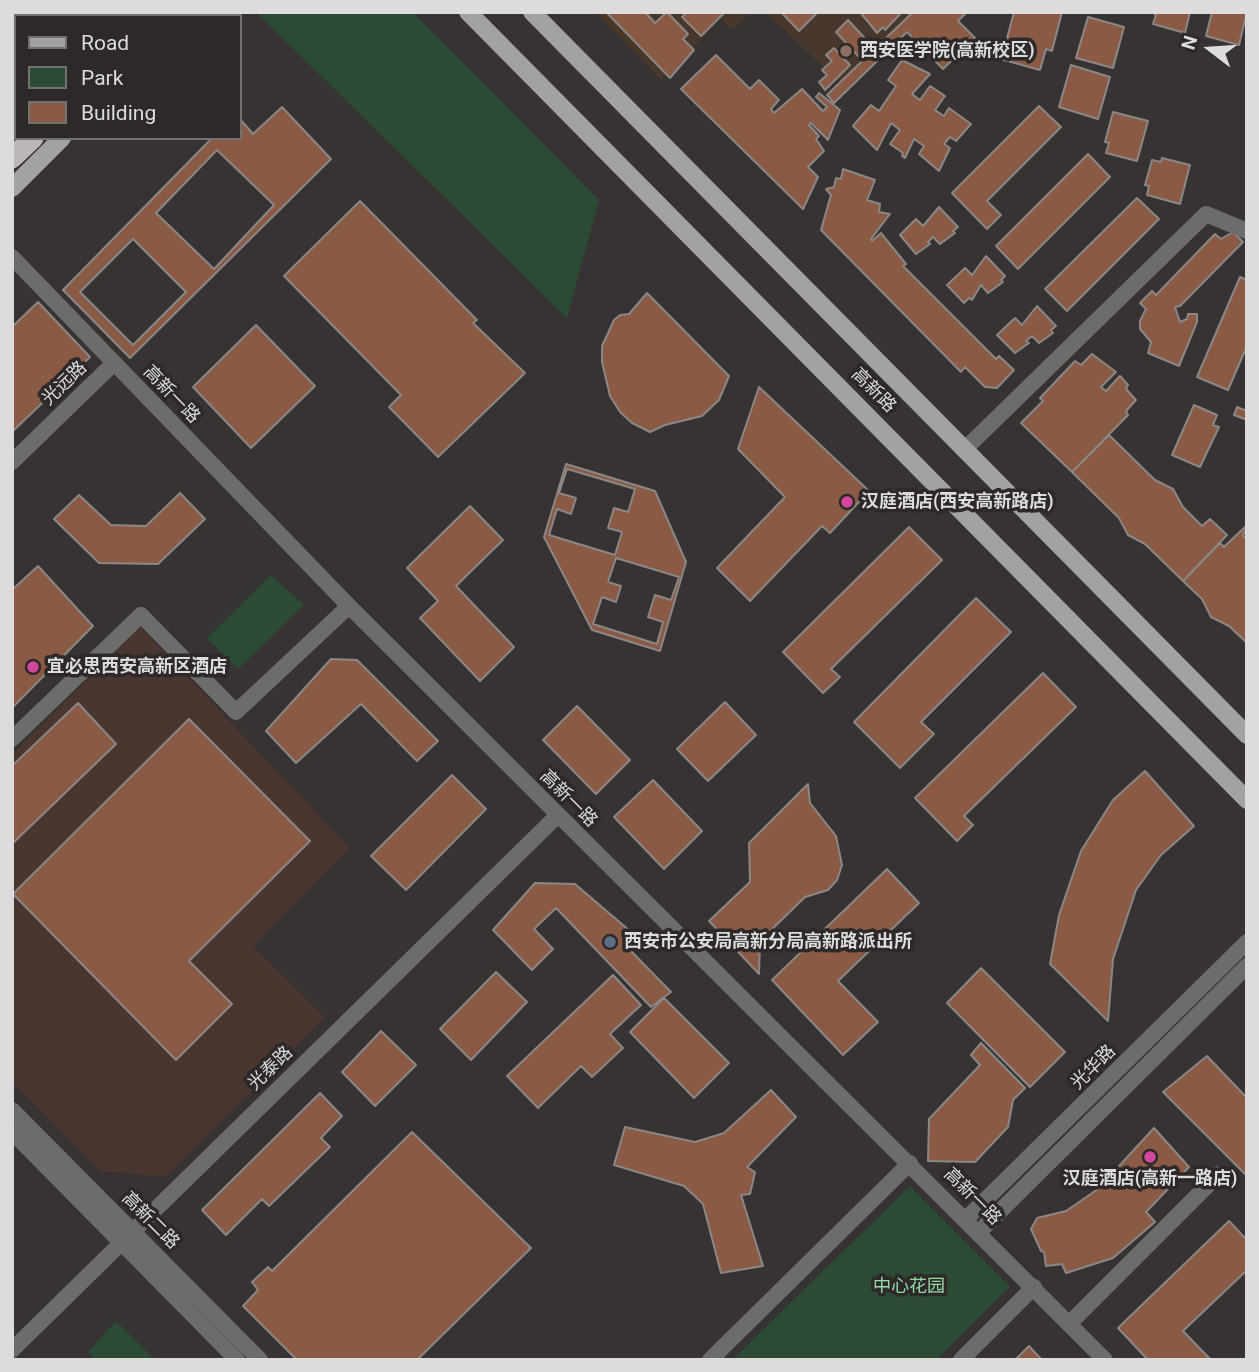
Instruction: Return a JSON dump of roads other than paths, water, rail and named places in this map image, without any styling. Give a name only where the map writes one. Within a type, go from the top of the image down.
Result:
[{"type":"highway","points":[[12,159],[31,140]]},
{"type":"main road","name":"高新路","points":[[468,12],[1247,800]]},
{"type":"main road","name":"高新路","points":[[532,12],[1247,735]]},
{"type":"main road","points":[[12,188],[60,140]]},
{"type":"street","points":[[964,450],[1206,214],[1247,231]]},
{"type":"street","name":"高新一路","points":[[12,257],[349,606],[557,816],[910,1163],[1105,1360]]},
{"type":"street","name":"光远路","points":[[12,462],[114,363]]},
{"type":"street","points":[[12,739],[141,615],[236,712],[349,606]]},
{"type":"street","name":"光泰路","points":[[12,1350],[557,816]]},
{"type":"street","name":"光华路","points":[[966,1219],[1247,942]]},
{"type":"street","name":"光华路","points":[[979,1232],[1247,966]]},
{"type":"street","name":"高新二路","points":[[12,1110],[237,1360]]},
{"type":"street","name":"高新二路","points":[[12,1132],[260,1360]]},
{"type":"street","points":[[709,1360],[910,1163]]},
{"type":"street","points":[[1070,1323],[1219,1174]]},
{"type":"street","points":[[961,1360],[1034,1287]]},
{"type":"place","name":"西安医学院(高新校区)","points":[[846,51]]},
{"type":"place","name":"汉庭酒店(西安高新路店)","points":[[847,502]]},
{"type":"place","name":"宜必思西安高新区酒店","points":[[33,667]]},
{"type":"place","name":"西安市公安局高新分局高新路派出所","points":[[610,942]]},
{"type":"place","name":"汉庭酒店(高新一路店)","points":[[1150,1157]]},
{"type":"park label","name":"中心花园","points":[[909,1287]]}]
